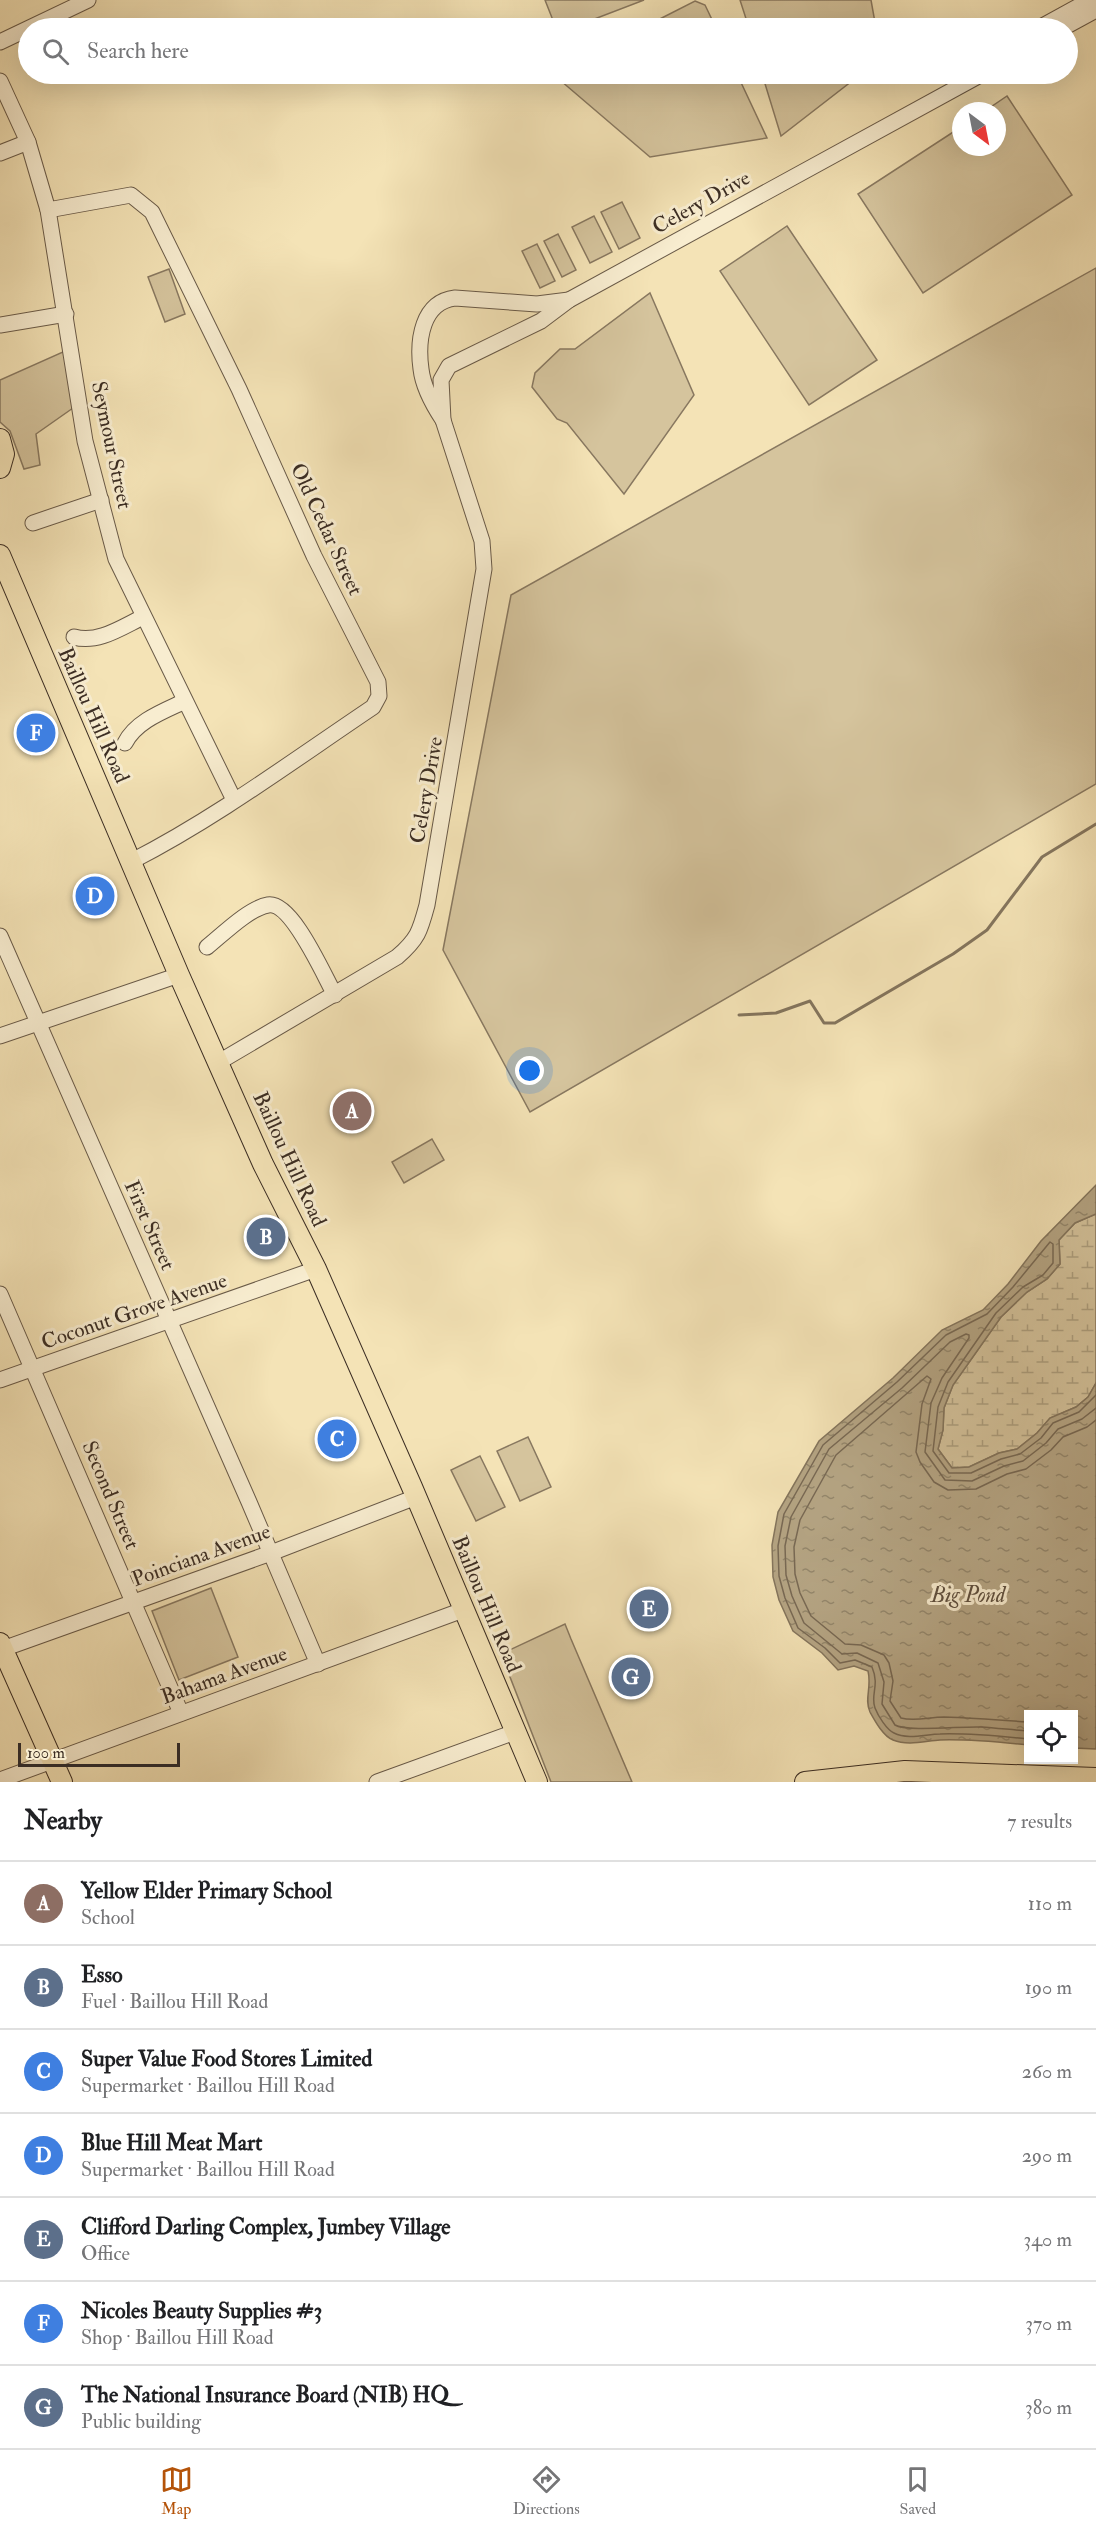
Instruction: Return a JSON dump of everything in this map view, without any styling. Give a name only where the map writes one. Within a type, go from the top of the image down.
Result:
[{"type":"main road","points":[[0,439],[4,448],[1,469]]},
{"type":"main road","name":"Baillou Hill Road","points":[[0,555],[179,975],[263,1164],[316,1269],[537,1782]]},
{"type":"main road","points":[[1,1648],[62,1782]]},
{"type":"main road","points":[[805,1782],[904,1771],[1096,1778]]},
{"type":"street","points":[[50,18],[88,0]]},
{"type":"street","points":[[1057,18],[1090,0]]},
{"type":"street","points":[[1078,20],[1096,10]]},
{"type":"street","points":[[0,42],[18,33]]},
{"type":"street","name":"Seymour Street","points":[[0,81],[28,142],[48,210],[86,441],[116,559],[234,800]]},
{"type":"street","name":"Celery Drive","points":[[855,141],[894,113],[945,84]]},
{"type":"street","name":"Celery Drive","points":[[219,1062],[387,964],[413,944],[420,931],[427,906],[484,569],[482,541],[443,420],[441,380],[449,366],[541,321],[569,300],[855,141],[898,121],[964,84]]},
{"type":"street","points":[[0,153],[28,142]]},
{"type":"street","name":"Old Cedar Street","points":[[48,210],[131,195],[152,212],[239,389],[314,556],[378,682],[379,696],[373,707],[234,800],[158,848],[132,861]]},
{"type":"street","name":"Celery Drive","points":[[443,420],[434,407],[421,369],[425,320],[434,306],[443,299],[455,298],[537,304],[569,300]]},
{"type":"street","points":[[0,325],[66,314]]},
{"type":"street","points":[[33,523],[101,500]]},
{"type":"street","points":[[74,637],[84,640],[96,638],[143,617]]},
{"type":"street","points":[[125,743],[142,724],[184,701]]},
{"type":"street","points":[[207,947],[256,909],[269,904],[279,906],[294,921],[335,995]]},
{"type":"street","name":"First Street","points":[[0,936],[318,1664]]},
{"type":"street","points":[[0,1036],[179,975]]},
{"type":"street","name":"Coconut Grove Avenue","points":[[0,1380],[316,1269]]},
{"type":"street","name":"Second Street","points":[[0,1294],[34,1368],[181,1713]]},
{"type":"street","name":"Poinciana Avenue","points":[[1,1648],[271,1553],[416,1497]]},
{"type":"street","name":"Bahama Avenue","points":[[0,1780],[463,1610]]},
{"type":"street","points":[[377,1782],[515,1732]]},
{"type":"green space","points":[[545,0],[644,0],[597,18],[552,18]]},
{"type":"green space","points":[[740,0],[871,0],[874,18],[746,18]]},
{"type":"green space","points":[[695,1],[705,5],[711,18],[662,18]]},
{"type":"green space","points":[[565,84],[742,84],[767,138],[650,157]]},
{"type":"green space","points":[[765,84],[848,84],[781,136]]},
{"type":"green space","points":[[1007,96],[1072,195],[923,293],[858,194],[952,133],[952,156],[1006,156],[1006,102],[998,102]]},
{"type":"green space","points":[[622,202],[640,238],[619,249],[601,212]]},
{"type":"green space","points":[[594,216],[612,252],[590,263],[572,227]]},
{"type":"green space","points":[[787,226],[877,360],[809,405],[720,271]]},
{"type":"green space","points":[[558,234],[576,270],[562,277],[544,241]]},
{"type":"green space","points":[[537,244],[555,281],[540,288],[522,251]]},
{"type":"green space","points":[[1096,268],[1096,784],[530,1112],[443,950],[511,595]]},
{"type":"green space","points":[[169,269],[185,314],[165,322],[148,277]]},
{"type":"green space","points":[[650,293],[694,395],[624,494],[567,423],[557,419],[532,387],[535,373],[560,349],[575,349]]},
{"type":"green space","points":[[65,351],[73,408],[36,434],[40,465],[24,469],[10,431],[0,422],[0,380]]},
{"type":"green space","points":[[432,1139],[444,1160],[404,1183],[392,1162]]},
{"type":"green space","points":[[1096,1214],[1096,1383],[1088,1397],[1076,1407],[1050,1418],[1037,1433],[1017,1449],[999,1453],[969,1467],[952,1468],[938,1449],[943,1430],[944,1408],[953,1385],[1001,1317],[1027,1292],[1047,1279],[1060,1264],[1059,1240],[1075,1223]]},
{"type":"green space","points":[[528,1437],[551,1487],[520,1501],[497,1451]]},
{"type":"green space","points":[[480,1456],[505,1507],[476,1521],[451,1470]]},
{"type":"green space","points":[[211,1588],[238,1657],[179,1680],[152,1611]]},
{"type":"green space","points":[[565,1624],[632,1782],[551,1782],[501,1654]]},
{"type":"water","name":"Big Pond","points":[[1096,1185],[1096,1214],[1075,1223],[1059,1240],[1060,1264],[1047,1279],[1027,1292],[1001,1317],[953,1385],[944,1408],[943,1430],[938,1449],[952,1468],[969,1467],[999,1453],[1017,1449],[1037,1433],[1050,1418],[1076,1407],[1088,1397],[1096,1383],[1096,1749],[1078,1748],[1078,1710],[1024,1710],[1024,1745],[962,1740],[899,1742],[889,1738],[883,1732],[870,1712],[868,1671],[854,1666],[838,1670],[822,1653],[793,1631],[779,1600],[773,1577],[772,1545],[778,1512],[819,1441],[893,1378],[942,1330],[983,1310],[1008,1284],[1041,1241]]},
{"type":"waterway","points":[[739,1015],[776,1013],[810,1001],[824,1023],[835,1023],[953,954],[987,930],[1042,857],[1096,824]]},
{"type":"place","name":"Nicoles Beauty Supplies #3","points":[[36,733]]},
{"type":"place","name":"Blue Hill Meat Mart","points":[[95,896]]},
{"type":"place","name":"Yellow Elder Primary School","points":[[352,1111]]},
{"type":"place","name":"Esso","points":[[266,1237]]},
{"type":"place","name":"Super Value Food Stores Limited","points":[[337,1439]]},
{"type":"place","name":"Clifford Darling Complex, Jumbey Village","points":[[649,1609]]},
{"type":"place","name":"The National Insurance Board (NIB) HQ","points":[[631,1677]]}]
